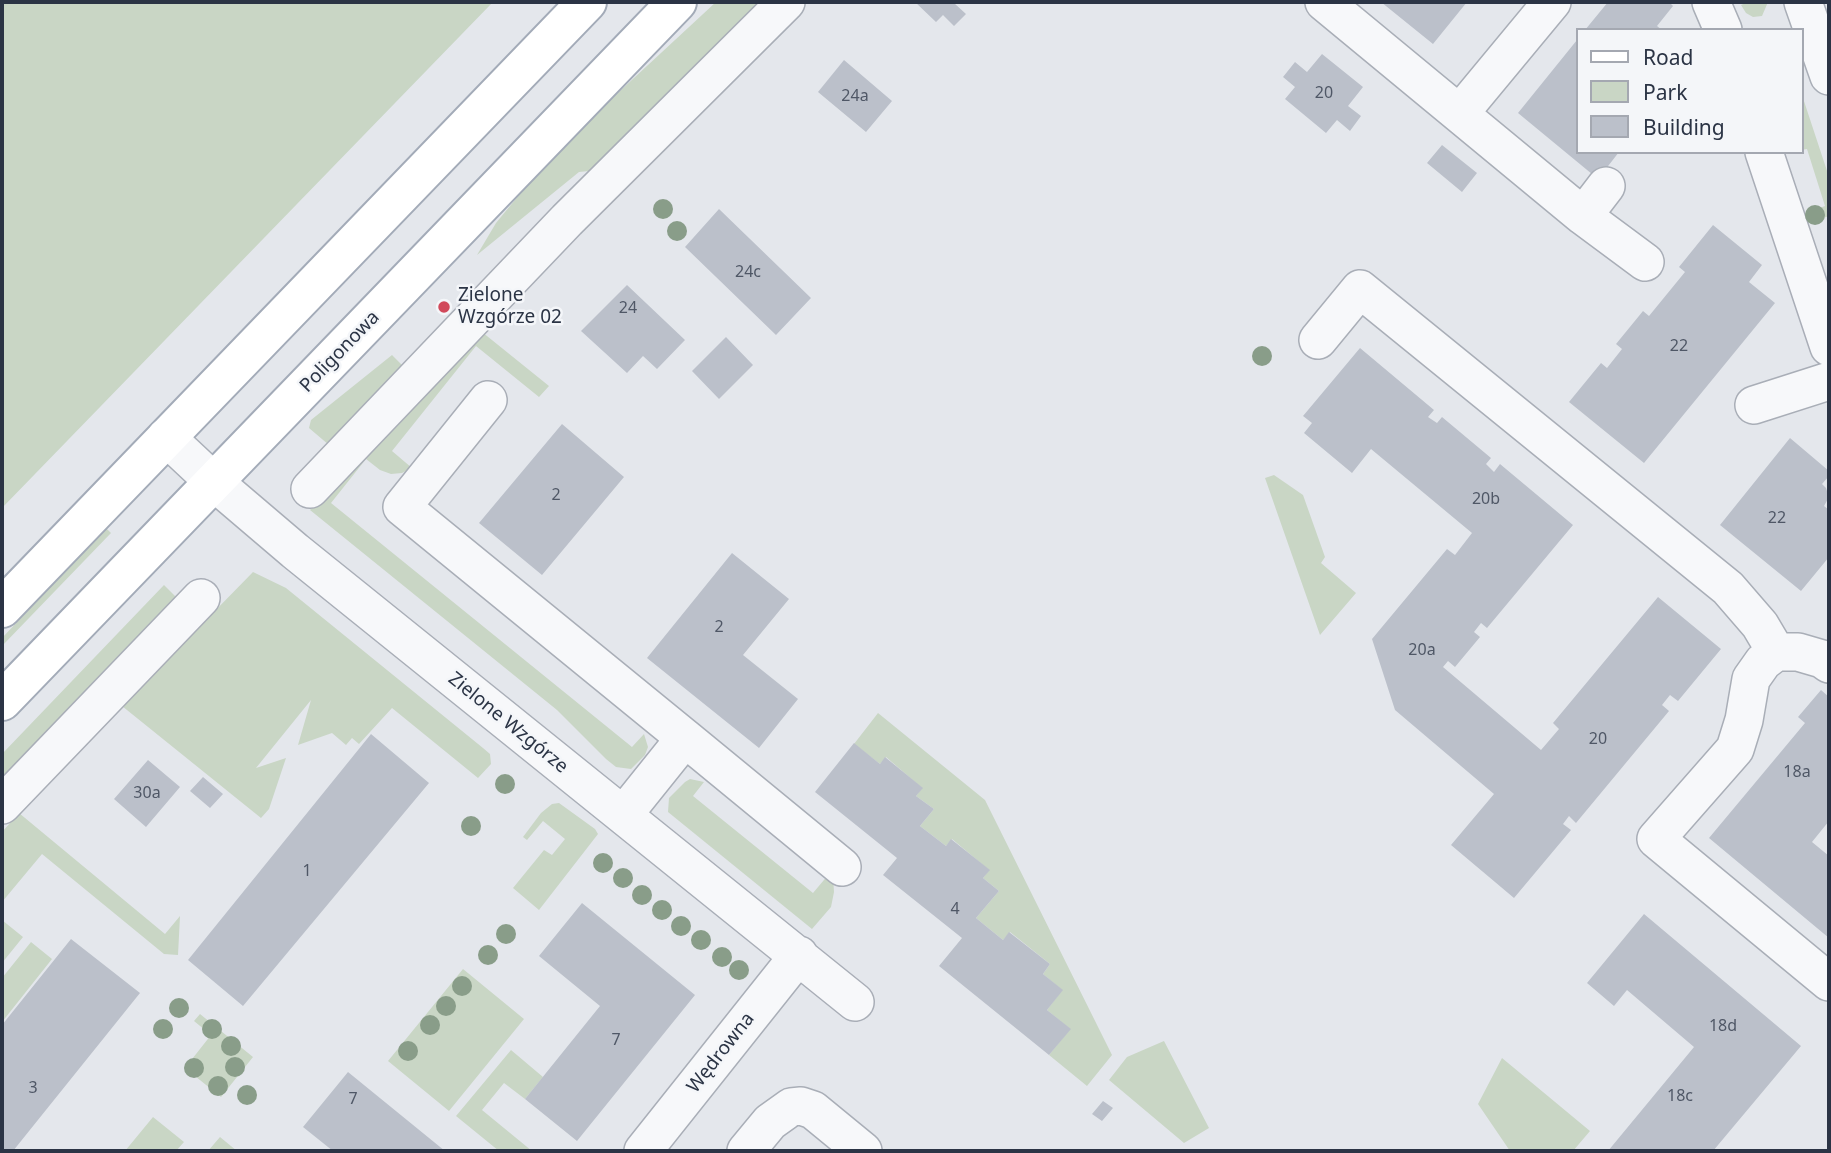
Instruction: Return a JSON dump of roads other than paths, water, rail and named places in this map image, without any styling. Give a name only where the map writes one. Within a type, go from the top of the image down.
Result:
[{"type":"main road","points":[[2,608],[587,2]]},
{"type":"main road","name":"Poligonowa","points":[[2,701],[677,2]]},
{"type":"street","points":[[310,489],[567,220],[786,2]]},
{"type":"street","points":[[1324,2],[1583,216],[1645,262]]},
{"type":"street","points":[[1460,113],[1552,2]]},
{"type":"street","points":[[1711,2],[1722,28]]},
{"type":"street","points":[[1812,23],[1829,76]]},
{"type":"street","points":[[1765,154],[1829,347]]},
{"type":"street","points":[[1583,216],[1606,186]]},
{"type":"street","points":[[1318,340],[1360,289],[1728,588],[1760,625],[1776,652]]},
{"type":"street","points":[[1754,405],[1829,380]]},
{"type":"street","points":[[488,400],[402,506],[842,867]]},
{"type":"street","name":"Zielone Wzgórze","points":[[166,438],[305,559],[855,1002]]},
{"type":"street","points":[[2,805],[201,598]]},
{"type":"street","points":[[1829,664],[1822,659],[1798,652],[1776,652],[1763,662],[1751,680],[1735,750],[1656,839],[1829,982]]},
{"type":"street","points":[[624,814],[685,738]]},
{"type":"street","name":"Wędrowna","points":[[643,1151],[799,955]]},
{"type":"street","points":[[746,1151],[770,1122],[792,1107],[801,1106],[813,1110],[863,1151]]},
{"type":"place","name":"Zielone Wzgórze 02","points":[[444,307]]}]
